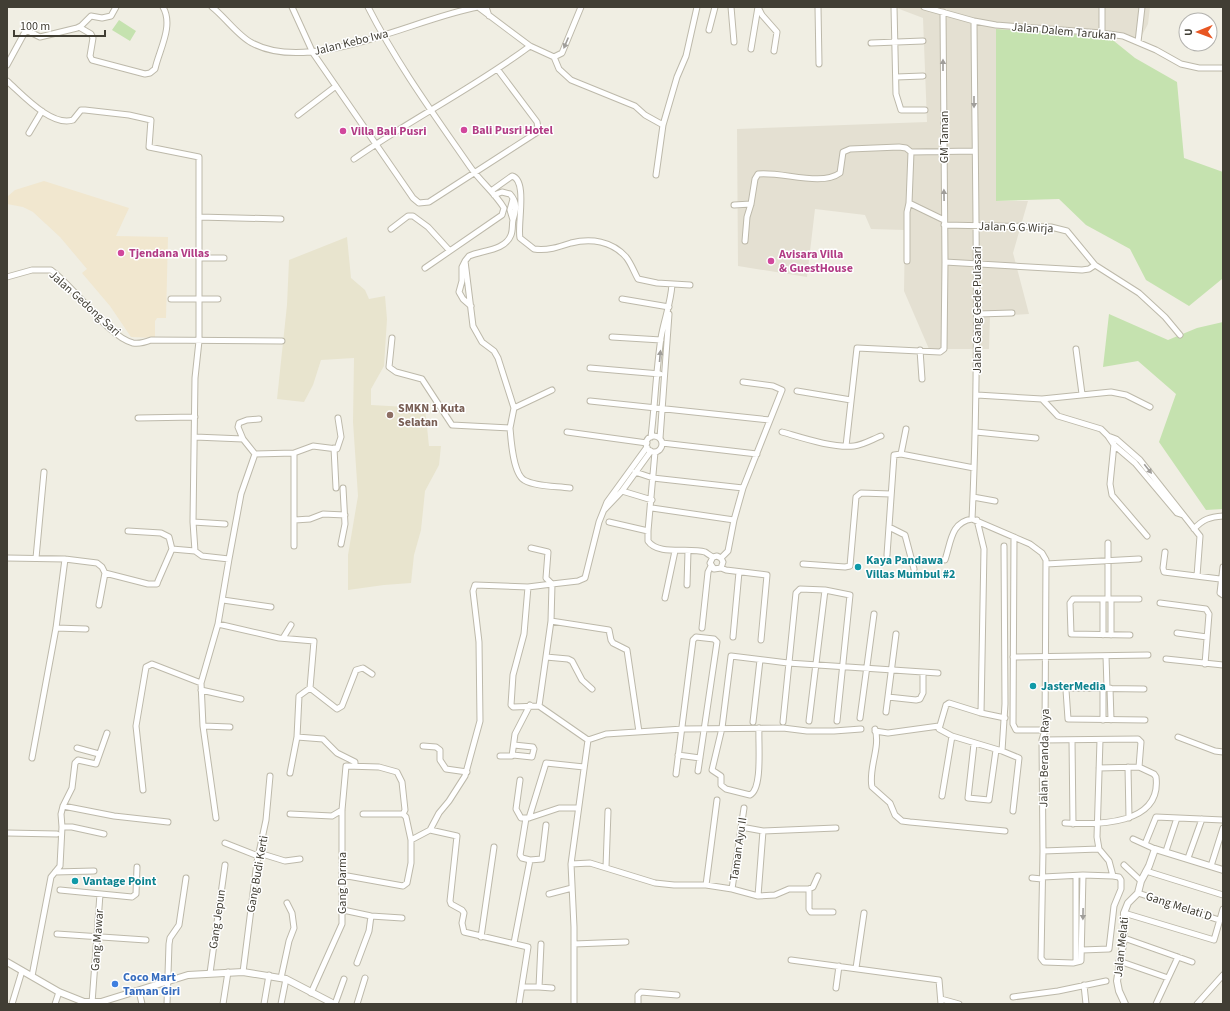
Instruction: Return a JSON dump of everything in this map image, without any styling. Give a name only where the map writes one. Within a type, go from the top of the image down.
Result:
[{"type":"street","points":[[7,65],[26,30],[43,37],[79,28],[91,16],[102,18],[111,16],[116,7]]},
{"type":"street","points":[[79,28],[91,34],[94,38],[90,56],[92,60],[144,74],[150,73],[155,69],[167,28],[163,7]]},
{"type":"street","name":"Jalan Kebo Iwa","points":[[212,7],[250,43],[263,48],[278,51],[313,53],[383,37],[405,27],[454,9],[478,7],[530,46],[554,58]]},
{"type":"street","points":[[292,7],[313,53],[413,198],[419,203],[429,202],[536,133],[538,128],[537,122],[530,110],[498,70]]},
{"type":"street","points":[[368,7],[383,37],[431,110],[474,172],[504,208],[502,215],[449,250],[425,268]]},
{"type":"street","points":[[486,7],[489,16]]},
{"type":"street","points":[[581,7],[562,53],[554,58],[559,69],[571,80],[635,106],[645,115],[663,124]]},
{"type":"street","points":[[656,175],[663,124],[677,77],[686,56],[698,7]]},
{"type":"street","points":[[709,30],[715,7]]},
{"type":"street","points":[[731,7],[734,42]]},
{"type":"street","points":[[751,49],[758,7]]},
{"type":"street","points":[[758,7],[762,15],[778,32],[774,51]]},
{"type":"street","points":[[818,7],[819,64]]},
{"type":"street","points":[[894,7],[896,94],[901,110],[925,110]]},
{"type":"street","name":"Jalan Dalem Tarukan","points":[[924,7],[974,21],[996,25],[1123,36],[1181,64],[1199,68],[1223,68]]},
{"type":"street","points":[[1102,7],[1102,33]]},
{"type":"street","points":[[1138,42],[1142,7]]},
{"type":"street","name":"GM Taman","points":[[920,350],[940,352],[944,349],[945,262],[943,12]]},
{"type":"street","name":"Jalan Gang Gede Pulasari","points":[[974,21],[978,314],[976,432],[973,497],[975,520],[984,550],[981,713]]},
{"type":"street","points":[[871,43],[923,41]]},
{"type":"street","points":[[354,159],[498,70],[530,46]]},
{"type":"street","points":[[896,76],[923,76]]},
{"type":"street","points":[[7,81],[42,111],[61,121],[73,120],[81,110],[129,114],[151,120],[149,147],[199,157],[199,341],[195,378],[193,522],[195,551]]},
{"type":"street","points":[[298,115],[336,86]]},
{"type":"street","points":[[29,133],[42,111]]},
{"type":"street","points":[[746,241],[747,217],[751,204],[755,179],[758,174],[821,178],[840,173],[842,156],[845,150],[899,147],[906,148],[911,152],[975,151]]},
{"type":"street","points":[[907,261],[906,212],[909,203],[911,152]]},
{"type":"street","points":[[492,193],[512,176],[519,181],[521,188],[518,230],[520,238],[534,250],[556,248],[576,242],[592,240],[605,243],[627,257],[638,279],[690,285]]},
{"type":"street","points":[[471,306],[463,299],[459,292],[462,281],[462,267],[469,256],[505,244],[512,233],[513,220],[510,210],[513,199],[510,194],[502,192],[492,193]]},
{"type":"street","points":[[909,203],[944,223]]},
{"type":"street","points":[[734,205],[751,204]]},
{"type":"street","points":[[391,229],[408,216],[413,216],[428,227],[449,250]]},
{"type":"street","points":[[199,218],[281,219]]},
{"type":"street","name":"Jalan G G Wirja","points":[[944,223],[976,226],[1051,227],[1067,230],[1095,265],[1139,293],[1165,317],[1180,335]]},
{"type":"street","points":[[199,258],[224,258]]},
{"type":"street","points":[[466,261],[473,326],[476,334],[482,342],[494,351],[498,358],[514,408],[510,428],[513,454],[518,474],[523,480],[531,483],[570,488]]},
{"type":"street","points":[[945,262],[1082,270],[1095,265]]},
{"type":"street","name":"Jalan Gedong Sari","points":[[7,277],[32,270],[51,270],[102,321],[116,333],[133,343],[151,340],[282,341]]},
{"type":"street","points":[[672,284],[661,374],[651,437],[650,448],[653,478],[652,508],[648,531],[648,541],[651,545],[675,551],[705,552],[713,557],[717,556],[721,558]]},
{"type":"street","points":[[171,299],[218,299]]},
{"type":"street","points":[[622,299],[669,307]]},
{"type":"street","points":[[567,432],[650,448],[662,448],[661,340],[663,324],[669,307]]},
{"type":"street","points":[[978,314],[1012,313]]},
{"type":"street","points":[[612,337],[661,340]]},
{"type":"street","points":[[392,338],[389,367],[396,372],[422,379],[452,425],[510,428]]},
{"type":"street","points":[[846,446],[855,351],[859,347],[920,350],[922,379]]},
{"type":"street","points":[[1076,349],[1082,394]]},
{"type":"street","points":[[590,368],[661,374]]},
{"type":"street","points":[[721,558],[728,550],[734,520],[743,488],[781,389],[743,382]]},
{"type":"street","points":[[514,408],[552,390]]},
{"type":"street","points":[[797,391],[851,400]]},
{"type":"street","points":[[977,394],[1042,399],[1082,394],[1119,393],[1150,407]]},
{"type":"street","points":[[1042,399],[1058,416],[1097,427],[1108,436],[1114,445],[1135,463],[1177,513],[1183,515]]},
{"type":"street","points":[[590,401],[655,406],[770,420]]},
{"type":"street","points":[[138,418],[195,417]]},
{"type":"street","points":[[255,454],[294,453],[314,446],[339,447],[341,437],[338,418]]},
{"type":"street","points":[[255,454],[243,439],[238,427],[239,423],[247,420],[259,419]]},
{"type":"street","points":[[901,454],[906,429]]},
{"type":"street","points":[[782,432],[809,440],[846,446],[855,446],[881,436]]},
{"type":"street","points":[[976,432],[1036,438]]},
{"type":"street","points":[[1108,436],[1116,439],[1140,460],[1194,528],[1200,538],[1197,576]]},
{"type":"street","points":[[195,437],[243,439]]},
{"type":"street","points":[[651,437],[661,441],[757,454]]},
{"type":"street","points":[[1116,439],[1110,484],[1112,495],[1147,536]]},
{"type":"street","points":[[334,448],[336,488]]},
{"type":"street","points":[[603,511],[622,491],[650,448]]},
{"type":"street","points":[[411,840],[430,830],[439,813],[449,801],[467,772],[480,721],[479,642],[473,592],[475,585],[528,588],[578,581],[585,578],[603,511],[607,502],[650,448]]},
{"type":"street","points":[[294,453],[294,546]]},
{"type":"street","points":[[216,818],[203,726],[201,683],[218,624],[241,494],[255,454]]},
{"type":"street","points":[[887,555],[894,455],[901,454],[974,468]]},
{"type":"street","points":[[36,558],[44,472]]},
{"type":"street","points":[[635,472],[653,478],[743,488]]},
{"type":"street","points":[[341,544],[345,515],[343,488]]},
{"type":"street","points":[[622,491],[652,500]]},
{"type":"street","points":[[803,564],[849,567],[857,496],[861,493],[891,494]]},
{"type":"street","points":[[973,497],[995,501]]},
{"type":"street","points":[[652,508],[734,520]]},
{"type":"street","points":[[295,520],[310,519],[323,514],[345,515]]},
{"type":"street","points":[[1194,528],[1200,522],[1209,517],[1223,516]]},
{"type":"street","points":[[945,560],[956,528],[960,522],[975,520],[1014,537],[1014,728],[1016,730],[1045,730]]},
{"type":"street","points":[[193,522],[225,524]]},
{"type":"street","points":[[609,522],[648,531]]},
{"type":"street","points":[[889,527],[905,535],[914,570]]},
{"type":"street","points":[[7,558],[65,559],[97,563],[105,573],[148,584],[157,584],[172,549],[172,541],[166,534],[128,531]]},
{"type":"street","name":"Jalan Beranda Raya","points":[[1014,537],[1030,544],[1042,553],[1046,564],[1045,730],[1042,740],[1043,850],[1041,958],[1045,963],[1076,962]]},
{"type":"street","points":[[1103,635],[1107,599],[1108,543]]},
{"type":"street","points":[[974,744],[968,798],[989,800],[1003,735],[1005,718],[1004,546]]},
{"type":"street","points":[[531,548],[548,552],[546,578],[552,584],[551,621],[539,706]]},
{"type":"street","points":[[172,549],[195,551],[202,556],[229,559]]},
{"type":"street","points":[[665,598],[675,551]]},
{"type":"street","points":[[687,584],[688,551]]},
{"type":"street","points":[[1165,552],[1164,572],[1220,579]]},
{"type":"street","points":[[702,628],[708,572],[711,566],[710,561],[713,557]]},
{"type":"street","points":[[721,558],[723,562],[721,568]]},
{"type":"street","points":[[32,758],[56,628],[65,559]]},
{"type":"street","points":[[1046,564],[1108,559],[1139,559]]},
{"type":"street","points":[[711,566],[714,569],[721,568],[739,572],[765,574],[767,577],[761,640]]},
{"type":"street","points":[[1223,567],[1220,579],[1220,593],[1223,595]]},
{"type":"street","points":[[733,637],[739,572]]},
{"type":"street","points":[[99,605],[105,573]]},
{"type":"street","points":[[528,588],[524,634],[512,676],[511,703],[513,707],[530,705],[539,706],[588,740]]},
{"type":"street","points":[[783,722],[796,593],[800,589],[846,593],[851,596],[837,721]]},
{"type":"street","points":[[809,721],[824,590]]},
{"type":"street","points":[[1107,599],[1111,635]]},
{"type":"street","points":[[1130,635],[1073,635],[1070,632],[1071,600],[1139,599]]},
{"type":"street","points":[[223,600],[272,607]]},
{"type":"street","points":[[1160,603],[1206,609],[1209,614],[1205,664]]},
{"type":"street","points":[[860,718],[874,614]]},
{"type":"street","points":[[551,621],[611,631],[611,640],[627,650],[639,732]]},
{"type":"street","points":[[218,624],[283,638],[314,641],[310,688],[300,696],[296,737],[290,772]]},
{"type":"street","points":[[283,638],[292,625]]},
{"type":"street","points":[[56,628],[86,629]]},
{"type":"street","points":[[1178,633],[1207,637]]},
{"type":"street","points":[[886,712],[896,634]]},
{"type":"street","points":[[676,774],[683,729],[693,640],[696,637],[714,639],[717,642],[698,771]]},
{"type":"street","points":[[1013,657],[1148,655]]},
{"type":"street","points":[[759,728],[758,779],[756,789],[750,796],[723,787],[720,782],[721,776],[713,771],[722,728],[731,656],[788,663],[938,674]]},
{"type":"street","points":[[1106,656],[1107,688],[1111,720]]},
{"type":"street","points":[[546,657],[568,659],[572,661],[582,680],[592,689]]},
{"type":"street","points":[[1166,659],[1223,665]]},
{"type":"street","points":[[753,722],[760,660]]},
{"type":"street","points":[[143,790],[136,726],[146,667],[152,664],[201,683]]},
{"type":"street","points":[[310,688],[337,709],[340,708],[356,670],[363,668],[372,674]]},
{"type":"street","points":[[888,697],[916,700],[920,699],[923,693],[923,672]]},
{"type":"street","points":[[1144,689],[1069,688],[1066,690],[1067,718],[1145,720]]},
{"type":"street","points":[[1103,720],[1107,688]]},
{"type":"street","points":[[201,690],[241,699]]},
{"type":"street","points":[[1005,718],[981,713],[949,703],[946,705],[939,726],[941,731],[952,736],[1019,758],[1014,811]]},
{"type":"street","points":[[513,755],[516,731],[530,705]]},
{"type":"street","points":[[203,726],[230,727]]},
{"type":"street","points":[[939,726],[888,733],[875,730],[871,778],[872,787],[886,798],[898,818],[910,822],[1005,831]]},
{"type":"street","points":[[588,740],[606,734],[705,728],[759,728],[834,731],[861,728]]},
{"type":"street","points":[[32,976],[49,884],[52,874],[60,866],[62,827],[61,814],[63,806],[72,788],[76,760],[96,764],[107,733]]},
{"type":"street","points":[[942,796],[952,736]]},
{"type":"street","points":[[296,737],[323,739],[337,753],[355,762],[355,765],[379,767],[397,772],[402,782],[405,810],[404,814],[411,840],[410,867],[405,885],[342,875]]},
{"type":"street","points":[[1178,737],[1215,751],[1223,752]]},
{"type":"street","points":[[574,1004],[574,944],[571,864],[588,740]]},
{"type":"street","points":[[1042,740],[1139,740],[1139,767]]},
{"type":"street","points":[[1072,740],[1073,824]]},
{"type":"street","points":[[1100,740],[1097,824],[1099,849],[1109,861],[1113,876]]},
{"type":"street","points":[[500,756],[510,757],[513,755],[532,757],[534,750],[533,747],[514,745]]},
{"type":"street","points":[[423,746],[436,747],[440,750],[440,760],[446,769],[467,772]]},
{"type":"street","points":[[77,748],[99,754]]},
{"type":"street","points":[[678,755],[700,758]]},
{"type":"street","points":[[546,825],[542,859],[530,860],[522,858],[520,855],[527,818],[546,763],[584,767]]},
{"type":"street","name":"Gang Darma","points":[[311,993],[342,924],[342,810],[345,767],[348,764],[355,765]]},
{"type":"street","points":[[1065,823],[1097,824],[1129,818],[1143,811],[1154,800],[1156,777],[1154,774],[1139,767],[1099,768]]},
{"type":"street","points":[[1128,768],[1129,818]]},
{"type":"street","name":"Gang Budi Kerti","points":[[243,972],[258,854],[264,833],[270,776]]},
{"type":"street","points":[[520,780],[516,810],[519,816],[527,818],[559,808],[578,808]]},
{"type":"street","points":[[706,885],[717,800]]},
{"type":"street","points":[[63,806],[114,816],[168,822]]},
{"type":"street","name":"Taman Ayu II","points":[[732,889],[744,808]]},
{"type":"street","points":[[290,814],[332,816],[342,810]]},
{"type":"street","points":[[606,867],[608,811]]},
{"type":"street","points":[[363,814],[404,814]]},
{"type":"street","points":[[1145,844],[1155,817],[1223,820]]},
{"type":"street","points":[[1166,851],[1177,818]]},
{"type":"street","points":[[1188,858],[1202,819]]},
{"type":"street","points":[[62,827],[72,827],[104,834]]},
{"type":"street","points":[[741,827],[763,831],[836,828]]},
{"type":"street","points":[[1211,866],[1223,828]]},
{"type":"street","points":[[430,830],[457,836],[451,904],[462,910],[464,913],[462,923],[464,932],[528,947],[523,987],[519,1004]]},
{"type":"street","points":[[758,896],[763,831]]},
{"type":"street","points":[[7,834],[57,834]]},
{"type":"street","points":[[1133,839],[1155,849],[1166,851],[1223,870]]},
{"type":"street","points":[[225,843],[285,861],[300,859]]},
{"type":"street","points":[[481,937],[494,847]]},
{"type":"street","points":[[1043,850],[1099,849]]},
{"type":"street","name":"Jalan Melati","points":[[1125,1004],[1119,991],[1117,981],[1119,961],[1124,938],[1124,913],[1128,903],[1138,893],[1141,881],[1155,849]]},
{"type":"street","points":[[514,943],[530,860]]},
{"type":"street","points":[[571,864],[590,863],[655,883],[674,885],[706,885],[732,889],[758,896],[775,895],[789,889],[809,889],[813,887],[818,876]]},
{"type":"street","name":"Gang Jepun","points":[[210,973],[225,865]]},
{"type":"street","points":[[1124,865],[1141,881]]},
{"type":"street","points":[[100,894],[134,896],[137,867]]},
{"type":"street","points":[[54,872],[94,871]]},
{"type":"street","points":[[1146,871],[1223,895]]},
{"type":"street","points":[[1076,876],[1076,962],[1080,962],[1082,950],[1083,875]]},
{"type":"street","points":[[1032,878],[1083,875],[1119,877],[1121,885],[1114,906],[1108,948],[1082,950]]},
{"type":"street","points":[[167,1004],[170,938],[179,925],[186,878]]},
{"type":"street","points":[[549,894],[572,888]]},
{"type":"street","points":[[809,889],[809,909],[811,912],[833,912]]},
{"type":"street","name":"Gang Mawar","points":[[60,890],[100,894],[98,938],[92,1003]]},
{"type":"street","name":"Gang Melati D","points":[[1138,893],[1219,920]]},
{"type":"street","points":[[281,1004],[289,940],[294,928],[292,913],[287,903]]},
{"type":"street","points":[[1124,913],[1214,940],[1223,909]]},
{"type":"street","points":[[343,910],[371,916],[402,918]]},
{"type":"street","points":[[856,968],[864,913]]},
{"type":"street","points":[[357,963],[369,931],[371,916]]},
{"type":"street","points":[[57,934],[98,938],[146,940]]},
{"type":"street","points":[[1124,938],[1192,962]]},
{"type":"street","points":[[574,944],[626,942]]},
{"type":"street","points":[[539,987],[541,944]]},
{"type":"street","points":[[1156,1004],[1178,957]]},
{"type":"street","points":[[791,960],[939,980],[941,1002],[958,1004]]},
{"type":"street","points":[[1119,961],[1168,978]]},
{"type":"street","points":[[7,962],[78,1002],[92,1003],[139,991],[188,975],[243,972],[269,975],[284,979],[334,1004],[344,979]]},
{"type":"street","points":[[836,988],[839,966]]},
{"type":"street","points":[[12,1004],[22,971]]},
{"type":"street","points":[[223,1004],[228,972]]},
{"type":"street","points":[[264,1004],[269,975]]},
{"type":"street","points":[[1198,1004],[1223,975]]},
{"type":"street","points":[[357,1004],[365,978]]},
{"type":"street","points":[[1013,997],[1106,981]]},
{"type":"street","points":[[1084,985],[1086,1004]]},
{"type":"street","points":[[523,987],[552,988]]},
{"type":"street","points":[[139,991],[142,1004]]},
{"type":"street","points":[[55,1004],[59,992]]},
{"type":"street","points":[[638,1004],[638,995],[641,992],[677,995]]},
{"type":"shaded area","points":[[894,7],[1150,7],[1148,24],[1140,39],[996,29],[996,201],[1028,201],[1013,253],[1029,314],[990,316],[989,349],[929,349],[904,291],[905,230],[871,229],[865,215],[815,209],[807,277],[738,266],[737,129],[927,122],[923,18]]},
{"type":"shaded area","name":"Tjendana Villas","points":[[44,181],[129,208],[116,236],[168,237],[166,318],[157,318],[155,321],[155,338],[131,337],[110,306],[82,273],[87,269],[60,237],[33,212],[23,207],[7,204],[7,197],[15,190]]},
{"type":"shaded area","name":"SMKN 1 Kuta Selatan","points":[[347,237],[351,278],[365,290],[369,299],[385,296],[387,319],[384,366],[371,389],[371,405],[425,408],[429,446],[441,446],[439,465],[425,491],[421,530],[414,555],[411,583],[348,590],[348,555],[358,496],[353,422],[354,358],[321,360],[313,385],[304,402],[277,399],[287,305],[289,260]]},
{"type":"green space","points":[[119,20],[136,31],[130,41],[112,30]]},
{"type":"green space","points":[[996,29],[1109,37],[1135,58],[1177,82],[1184,158],[1223,172],[1222,279],[1189,306],[1146,280],[1130,249],[1086,225],[1059,199],[996,201]]},
{"type":"green space","points":[[1109,314],[1168,340],[1197,328],[1223,322],[1223,509],[1206,510],[1159,442],[1176,394],[1138,361],[1103,367]]},
{"type":"place","name":"Bali Pusri Hotel","points":[[464,130]]},
{"type":"place","name":"Villa Bali Pusri","points":[[343,131]]},
{"type":"place","name":"Tjendana Villas","points":[[121,253]]},
{"type":"place","name":"Avisara Villa & GuestHouse","points":[[771,261]]},
{"type":"place","name":"SMKN 1 Kuta Selatan","points":[[390,415]]},
{"type":"place","name":"Kaya Pandawa Villas Mumbul #2","points":[[858,567]]},
{"type":"place","name":"JasterMedia","points":[[1033,686]]},
{"type":"place","name":"Vantage Point","points":[[75,881]]},
{"type":"place","name":"Coco Mart Taman Giri","points":[[115,984]]}]
